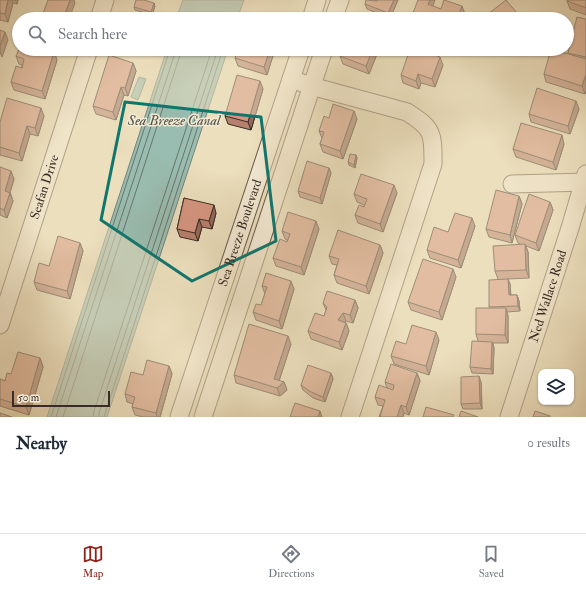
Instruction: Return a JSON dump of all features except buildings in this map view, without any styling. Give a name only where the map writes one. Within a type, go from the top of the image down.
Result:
[{"type":"street","points":[[101,12],[105,0]]},
{"type":"street","points":[[313,12],[317,0]]},
{"type":"street","points":[[336,12],[340,0]]},
{"type":"street","name":"Seafan Drive","points":[[0,325],[87,56]]},
{"type":"street","name":"Sea Breeze Boulevard","points":[[179,417],[299,56]]},
{"type":"street","name":"Sea Breeze Boulevard","points":[[203,417],[322,56]]},
{"type":"street","points":[[291,79],[407,112],[429,129],[432,142],[432,164],[350,417]]},
{"type":"street","points":[[512,184],[585,179]]},
{"type":"street","name":"Ned Wallace Road","points":[[509,417],[585,179]]},
{"type":"highlighted area","points":[[125,102],[261,117],[276,241],[192,281],[101,220]]},
{"type":"water","points":[[183,0],[244,0],[240,12],[179,12]]},
{"type":"water","name":"Sea Breeze Canal","points":[[165,56],[226,56],[107,417],[47,417]]},
{"type":"water","points":[[139,77],[146,79],[138,100],[131,97]]}]
